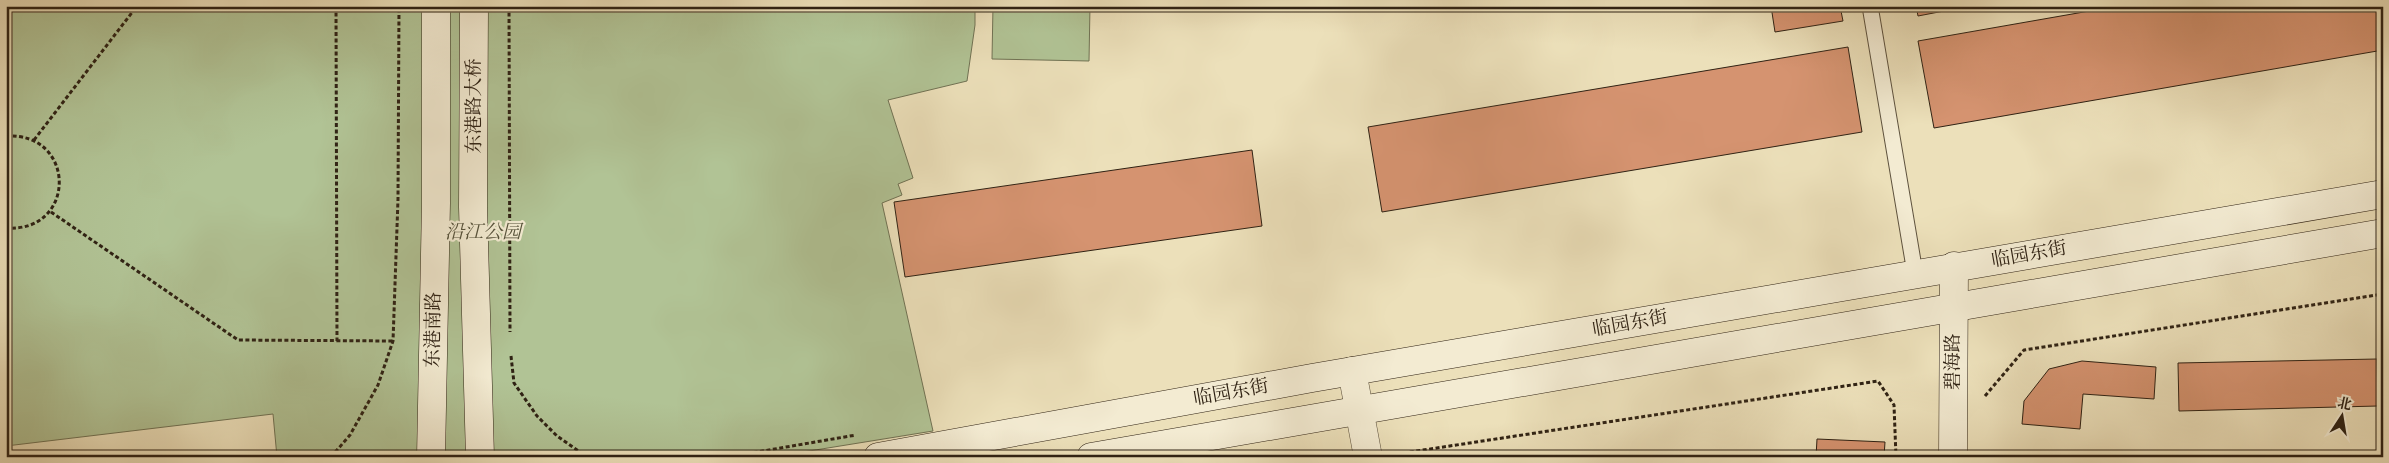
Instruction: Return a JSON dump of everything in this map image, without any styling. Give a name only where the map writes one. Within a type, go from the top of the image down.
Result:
[{"type":"street","name":"东港路大桥","points":[[436,6],[436,203]]},
{"type":"street","name":"东港路大桥","points":[[474,6],[473,206],[480,457]]},
{"type":"street","name":"临园东街","points":[[878,457],[1352,371],[1954,266],[2383,194]]},
{"type":"street","name":"东港南路","points":[[431,457],[436,203]]},
{"type":"street","points":[[1091,457],[2383,233]]},
{"type":"street","name":"碧海路","points":[[1953,457],[1954,266]]},
{"type":"street","points":[[1352,371],[1360,410],[1378,456]]},
{"type":"lane","points":[[1870,6],[1915,273]]},
{"type":"path","points":[[34,140],[137,6]]},
{"type":"path","points":[[336,6],[337,341]]},
{"type":"path","points":[[330,457],[350,435],[378,385],[393,341],[398,198],[399,6]]},
{"type":"path","points":[[509,6],[510,334]]},
{"type":"path","points":[[6,136],[18,135],[34,140],[47,149],[56,162],[60,176],[59,191],[51,212],[32,225],[17,229],[6,228]]},
{"type":"path","points":[[51,212],[238,340],[393,341]]},
{"type":"path","points":[[1985,405],[1985,397],[2024,350],[2383,294]]},
{"type":"path","points":[[510,354],[514,383],[537,416],[557,436],[586,457]]},
{"type":"path","points":[[1378,456],[1878,381],[1894,405],[1896,457]]},
{"type":"green space","name":"沿江公园","points":[[6,6],[975,6],[975,25],[967,81],[888,100],[913,178],[898,184],[902,195],[882,203],[933,431],[772,457],[277,457],[273,414],[6,446]]},
{"type":"green space","points":[[993,6],[1090,6],[1089,61],[992,59]]},
{"type":"building","points":[[1771,6],[1840,6],[1843,21],[1775,32]]},
{"type":"building","points":[[1916,6],[1970,6],[1918,16]]},
{"type":"building","points":[[2118,6],[2383,6],[2383,50],[1934,128],[1918,41]]},
{"type":"building","points":[[1848,47],[1862,132],[1382,212],[1368,127]]},
{"type":"building","points":[[1252,150],[1262,226],[905,277],[894,202]]},
{"type":"building","points":[[2377,359],[2378,406],[2179,411],[2178,363]]},
{"type":"building","points":[[2082,361],[2156,367],[2154,399],[2083,394],[2080,429],[2022,424],[2024,401],[2049,369]]},
{"type":"building","points":[[1817,439],[1885,442],[1884,457],[1816,457]]}]
